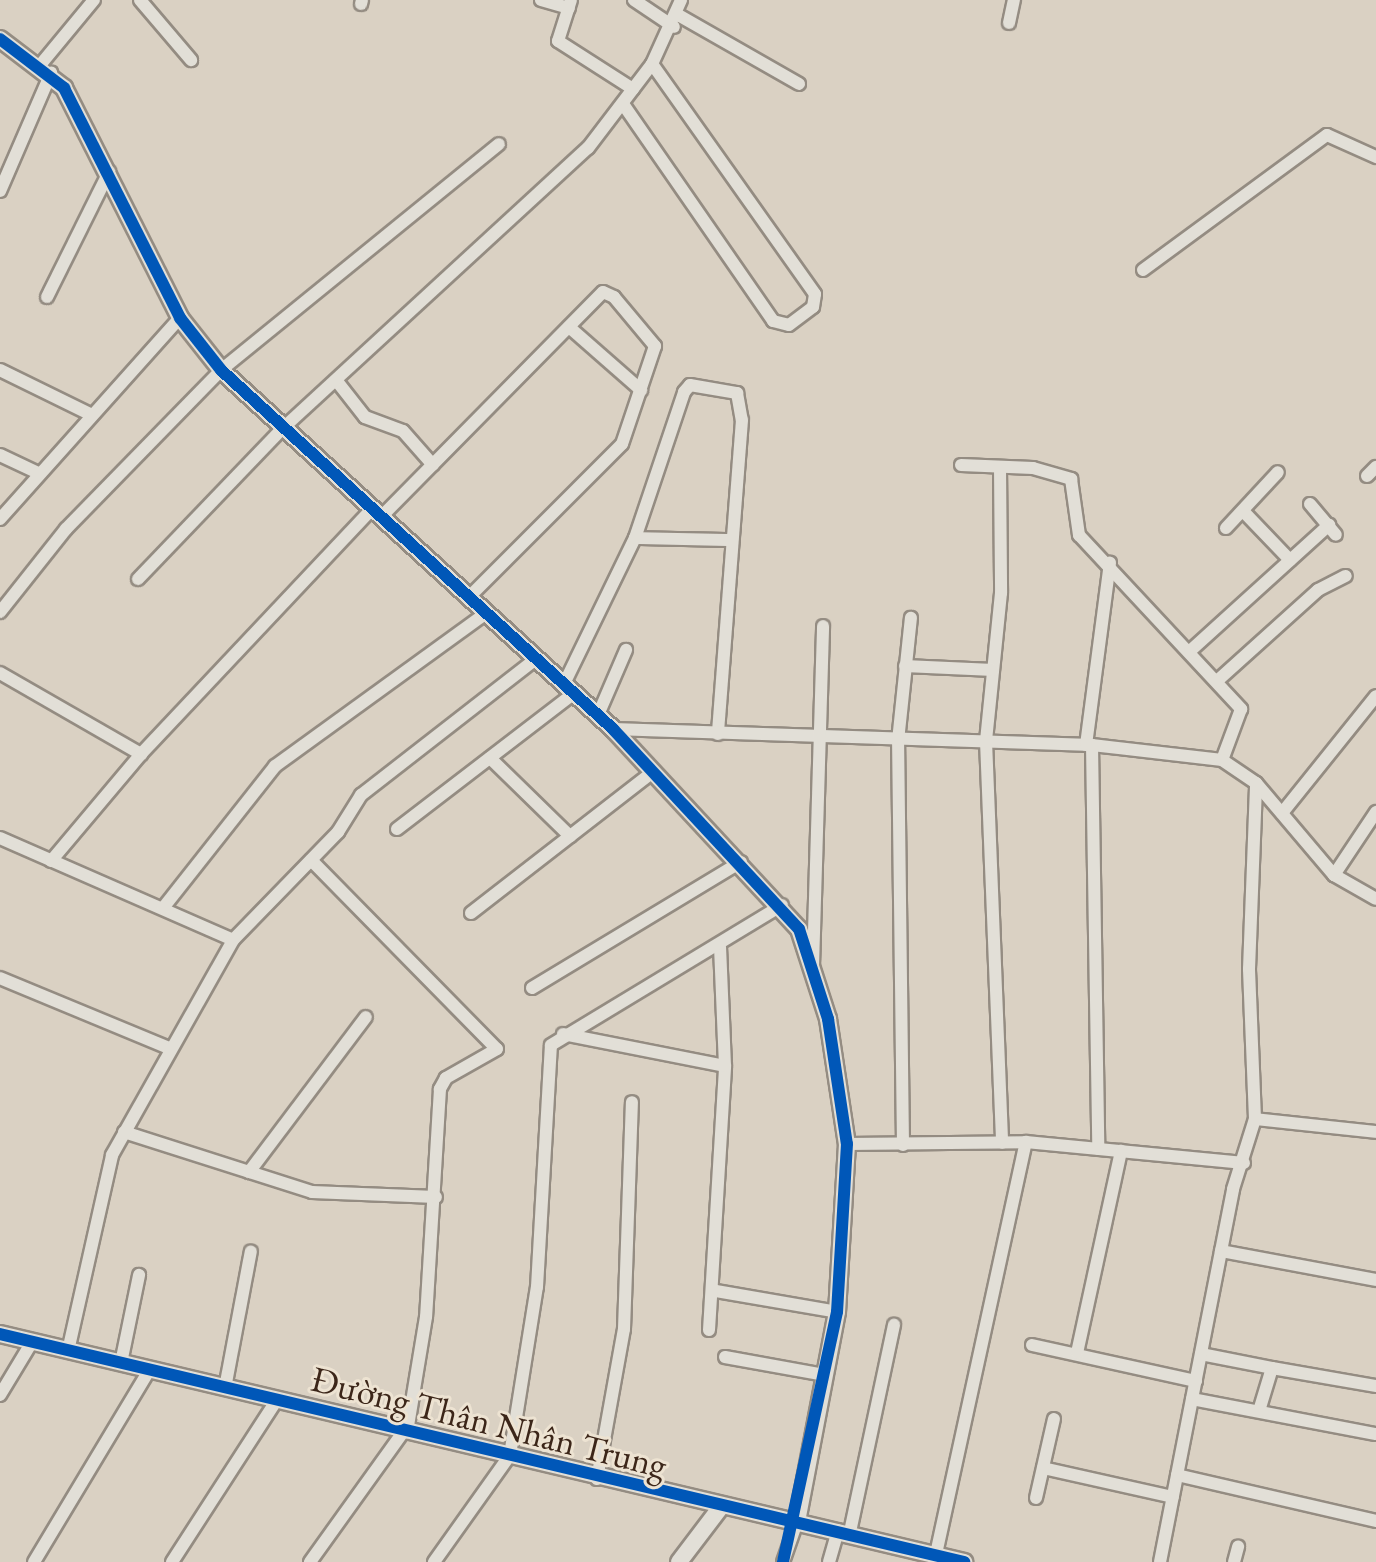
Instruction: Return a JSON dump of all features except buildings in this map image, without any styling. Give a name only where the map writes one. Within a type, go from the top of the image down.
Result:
[{"type":"street","points":[[0,191],[46,68],[94,0]]},
{"type":"street","points":[[140,0],[191,60]]},
{"type":"street","points":[[541,0],[570,4],[561,44],[633,89]]},
{"type":"street","points":[[634,0],[799,84]]},
{"type":"street","points":[[138,579],[282,429],[558,177],[623,104],[652,64],[677,22],[681,0]]},
{"type":"street","points":[[1009,23],[1014,0]]},
{"type":"street","points":[[0,39],[46,68],[109,172],[180,318],[221,370],[613,729],[782,905],[813,966],[847,1144],[837,1312],[797,1522],[783,1562]]},
{"type":"street","points":[[623,104],[773,321],[789,325],[813,307],[815,294],[652,64]]},
{"type":"street","points":[[1143,270],[1327,135],[1376,157]]},
{"type":"street","points":[[0,612],[66,529],[221,370],[499,144]]},
{"type":"street","points":[[47,297],[109,172]]},
{"type":"street","points":[[51,861],[141,754],[377,513],[433,465],[603,292],[614,297],[653,336],[641,390],[615,454],[468,598]]},
{"type":"street","points":[[0,519],[90,414],[180,318]]},
{"type":"street","points":[[569,327],[641,390]]},
{"type":"street","points":[[0,370],[90,414]]},
{"type":"street","points":[[336,380],[365,417],[403,431],[433,465]]},
{"type":"street","points":[[397,829],[490,758],[569,688],[635,538],[690,385],[742,401],[718,734]]},
{"type":"street","points":[[0,455],[38,473]]},
{"type":"street","points":[[961,465],[1000,467],[1071,479],[1079,495],[1074,528],[1110,563],[1217,681],[1242,717],[1222,760]]},
{"type":"street","points":[[1000,467],[993,670],[986,741],[1002,1143]]},
{"type":"street","points":[[1226,528],[1278,472]]},
{"type":"street","points":[[1190,651],[1290,560],[1333,530],[1310,504]]},
{"type":"street","points":[[1243,511],[1290,560]]},
{"type":"street","points":[[635,538],[732,540]]},
{"type":"street","points":[[1098,1149],[1089,745],[1110,563]]},
{"type":"street","points":[[1217,681],[1318,590],[1346,576]]},
{"type":"street","points":[[163,908],[275,766],[486,613]]},
{"type":"street","points":[[903,1145],[898,741],[911,618]]},
{"type":"street","points":[[813,966],[820,913],[816,740],[823,626]]},
{"type":"street","points":[[598,715],[626,650]]},
{"type":"street","points":[[68,1351],[112,1155],[233,940],[311,860],[361,795],[536,659]]},
{"type":"street","points":[[905,666],[993,670]]},
{"type":"street","points":[[0,673],[141,754]]},
{"type":"street","points":[[1282,813],[1376,696]]},
{"type":"street","points":[[613,729],[816,740],[1089,745],[1222,760],[1256,783],[1334,875],[1376,899]]},
{"type":"street","points":[[490,758],[570,836]]},
{"type":"street","points":[[471,913],[653,772]]},
{"type":"street","points":[[1160,1562],[1221,1251],[1255,1119],[1249,969],[1256,783]]},
{"type":"street","points":[[1334,875],[1376,812]]},
{"type":"street","points":[[0,838],[233,940]]},
{"type":"street","points":[[310,1562],[405,1432],[436,1197],[440,1089],[452,1074],[489,1059],[497,1046],[311,860]]},
{"type":"street","points":[[532,988],[741,862]]},
{"type":"street","points":[[434,1562],[510,1455],[537,1287],[550,1049],[563,1034],[720,947],[782,905]]},
{"type":"street","points":[[709,1330],[716,1291],[725,1066],[720,947]]},
{"type":"street","points":[[0,978],[171,1049]]},
{"type":"street","points":[[249,1172],[366,1017]]},
{"type":"street","points":[[563,1034],[725,1066]]},
{"type":"street","points":[[597,1479],[624,1329],[632,1102]]},
{"type":"street","points":[[1255,1119],[1376,1132]]},
{"type":"street","points":[[124,1132],[312,1192],[436,1197]]},
{"type":"street","points":[[847,1144],[1026,1142],[1244,1163]]},
{"type":"street","points":[[936,1554],[1026,1142]]},
{"type":"street","points":[[1077,1353],[1121,1151]]},
{"type":"street","points":[[225,1388],[251,1251]]},
{"type":"street","points":[[1221,1251],[1376,1280]]},
{"type":"street","points":[[121,1363],[139,1275]]},
{"type":"street","points":[[716,1291],[837,1312]]},
{"type":"street","points":[[829,1562],[844,1531],[894,1325]]},
{"type":"street","name":"Đường Thân Nhân Trung","points":[[0,1334],[720,1508],[844,1531],[904,1554],[936,1554],[964,1562]]},
{"type":"street","points":[[0,1395],[32,1342]]},
{"type":"street","points":[[1032,1345],[1196,1381]]},
{"type":"street","points":[[1201,1354],[1376,1386]]},
{"type":"street","points":[[725,1357],[825,1375]]},
{"type":"street","points":[[1259,1411],[1272,1368]]},
{"type":"street","points":[[34,1562],[150,1369]]},
{"type":"street","points":[[1192,1399],[1376,1434]]},
{"type":"street","points":[[172,1562],[276,1401]]},
{"type":"street","points":[[1036,1498],[1054,1419]]},
{"type":"street","points":[[1043,1468],[1173,1497]]},
{"type":"street","points":[[1177,1475],[1376,1521]]},
{"type":"street","points":[[679,1562],[720,1508]]},
{"type":"street","points":[[1234,1562],[1238,1547]]},
{"type":"cycle path","points":[[0,39],[64,88],[180,318],[221,370],[613,729],[799,929],[828,1019],[847,1144],[837,1312],[783,1562]]},
{"type":"cycle path","points":[[0,1334],[964,1562]]}]
